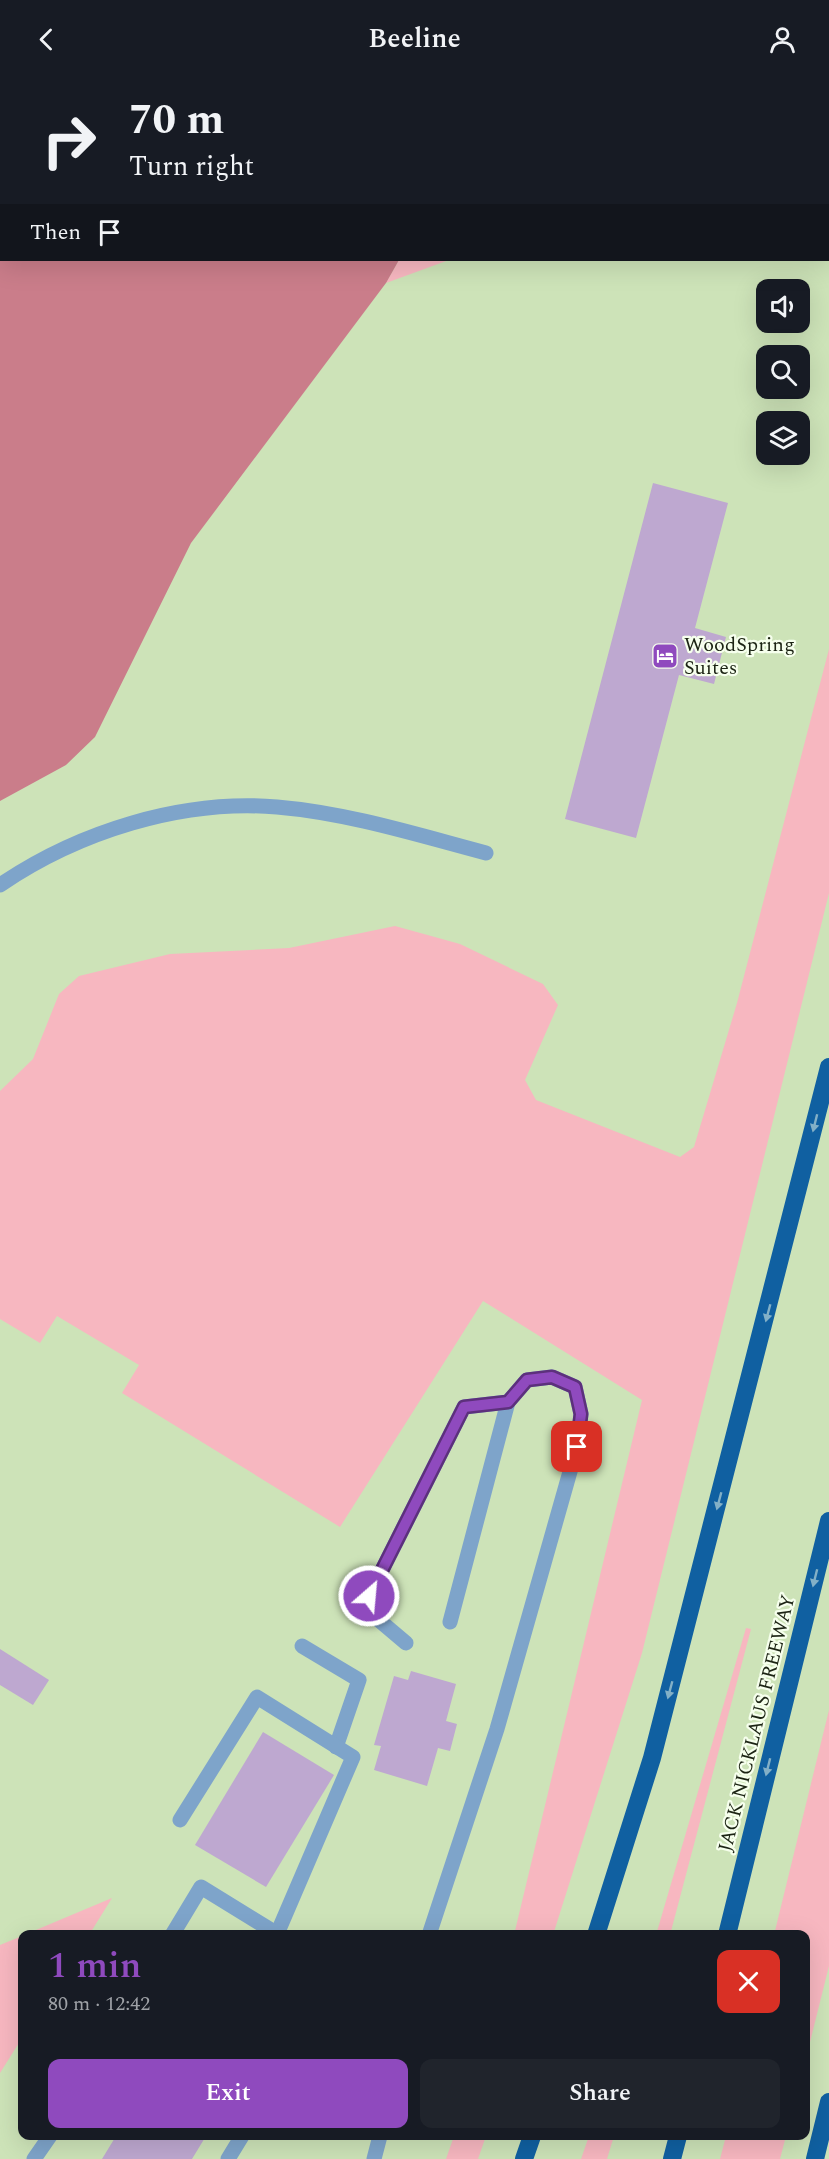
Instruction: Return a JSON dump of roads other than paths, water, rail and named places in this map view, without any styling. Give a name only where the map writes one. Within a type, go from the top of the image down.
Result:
[{"type":"highway","points":[[598,1930],[652,1758],[829,1067]]},
{"type":"highway","name":"JACK NICKLAUS FREEWAY","points":[[728,1930],[829,1521]]},
{"type":"highway","points":[[815,2159],[829,2102]]},
{"type":"highway","points":[[524,2159],[531,2140]]},
{"type":"highway","points":[[672,2159],[677,2140]]},
{"type":"lane","points":[[0,885],[33,863],[87,838],[155,818],[216,808],[276,807],[327,815],[387,826],[486,853]]},
{"type":"lane","points":[[431,1930],[497,1729],[577,1447],[581,1414],[575,1387],[552,1377],[527,1380],[508,1402],[450,1622]]},
{"type":"lane","points":[[406,1643],[367,1610],[369,1596],[464,1407],[508,1402]]},
{"type":"lane","points":[[302,1646],[359,1680],[336,1747]]},
{"type":"lane","points":[[180,1820],[257,1697],[353,1757],[280,1930]]},
{"type":"lane","points":[[175,1930],[201,1887],[271,1930]]},
{"type":"lane","points":[[34,2159],[47,2140]]},
{"type":"lane","points":[[228,2159],[240,2140]]},
{"type":"lane","points":[[374,2159],[379,2140]]},
{"type":"place","name":"WoodSpring Suites","points":[[665,656]]}]
